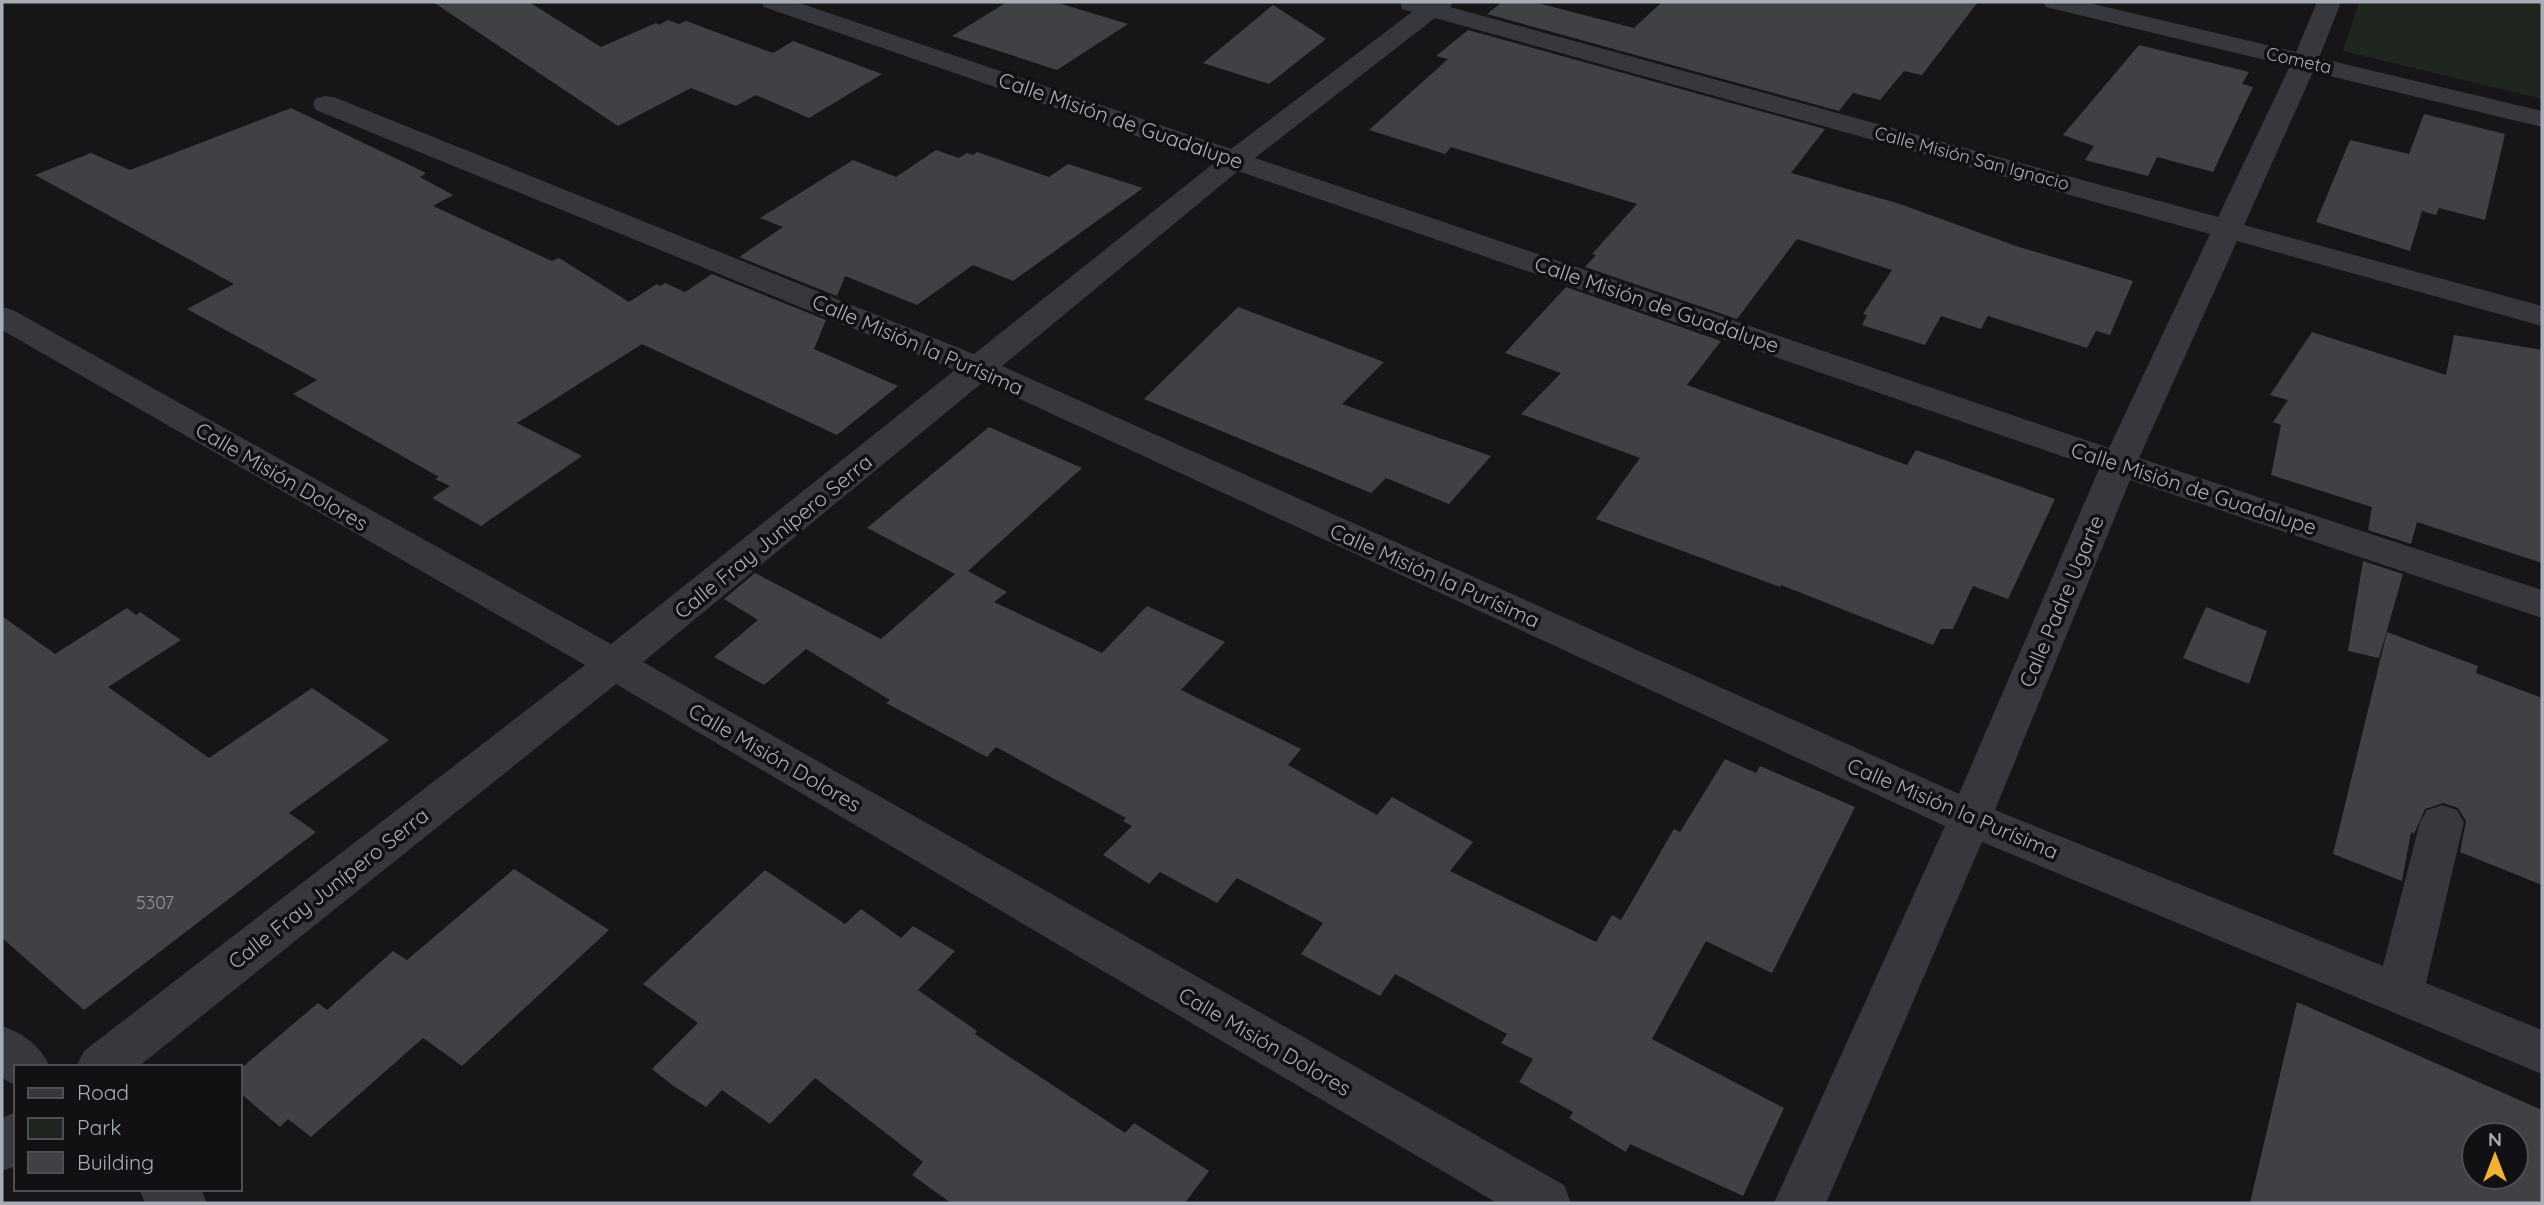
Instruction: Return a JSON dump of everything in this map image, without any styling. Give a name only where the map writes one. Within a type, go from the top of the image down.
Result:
[{"type":"street","name":"Calle Misión de Guadalupe","points":[[773,2],[2119,464],[2542,604]]},
{"type":"street","name":"Cometa","points":[[2055,2],[2542,119]]},
{"type":"street","name":"Calle Padre Ugarte","points":[[1800,1203],[1970,818],[2119,464],[2305,61],[2329,2]]},
{"type":"street","name":"Calle Fray Junípero Serra","points":[[104,1065],[614,664],[981,369],[1424,5]]},
{"type":"street","name":"Calle Misión San Ignacio","points":[[1424,5],[2542,316]]},
{"type":"street","name":"Calle Misión la Purísima","points":[[326,104],[981,369],[1970,818],[2542,1052]]},
{"type":"street","name":"Calle Misión Dolores","points":[[2,317],[614,664],[1545,1203]]},
{"type":"street","points":[[2400,993],[2442,822]]},
{"type":"street","points":[[2,1048],[23,1065]]},
{"type":"street","points":[[167,1191],[181,1203]]},
{"type":"green space","points":[[2359,2],[2542,2],[2542,99],[2343,51]]},
{"type":"building","points":[[433,2],[529,2],[601,47],[656,23],[659,25],[668,20],[679,24],[686,21],[773,53],[793,41],[882,74],[809,118],[756,95],[736,106],[691,88],[618,126]]},
{"type":"building","points":[[1007,2],[1055,2],[1128,24],[1057,70],[952,36]]},
{"type":"building","points":[[1502,2],[1534,2],[1634,28],[1662,2],[1978,2],[1922,75],[1904,71],[1880,100],[1853,93],[1839,111],[1487,14]]},
{"type":"building","points":[[1273,5],[1326,39],[1269,84],[1203,63]]},
{"type":"building","points":[[1468,30],[1825,129],[1791,173],[1897,203],[2016,246],[2133,281],[2110,335],[2096,331],[2087,348],[1988,316],[1981,329],[1941,316],[1925,345],[1862,325],[1867,315],[1863,314],[1892,270],[1797,239],[1737,319],[1585,267],[1596,255],[1592,254],[1637,204],[1451,147],[1445,154],[1369,130],[1448,59],[1436,56]]},
{"type":"building","points":[[2139,45],[2249,72],[2242,84],[2253,87],[2213,172],[2157,157],[2148,176],[2085,160],[2094,146],[2063,135]]},
{"type":"building","points":[[291,108],[426,173],[420,177],[453,195],[433,206],[552,261],[559,258],[629,302],[657,284],[660,286],[665,283],[685,292],[712,274],[826,320],[814,349],[898,386],[837,435],[642,344],[517,423],[582,456],[481,526],[432,498],[450,486],[435,479],[439,477],[293,394],[317,380],[187,309],[234,284],[35,175],[91,153],[130,170]]},
{"type":"building","points":[[2424,114],[2505,134],[2485,220],[2439,208],[2436,215],[2422,211],[2410,251],[2316,222],[2350,140],[2409,154]]},
{"type":"building","points":[[936,150],[959,158],[967,153],[973,155],[977,152],[1049,177],[1068,164],[1143,188],[1013,281],[973,265],[917,305],[845,276],[837,296],[739,257],[783,227],[760,218],[853,160],[896,177]]},
{"type":"building","points":[[1566,287],[1721,341],[1687,385],[1907,465],[1916,450],[2055,499],[2008,599],[1973,586],[1953,629],[1941,629],[1933,645],[1781,585],[1780,587],[1596,519],[1640,458],[1521,414],[1561,373],[1505,353]]},
{"type":"building","points":[[1238,307],[1384,362],[1342,404],[1491,456],[1449,504],[1386,478],[1371,493],[1144,399]]},
{"type":"building","points":[[2312,332],[2446,375],[2454,335],[2542,350],[2542,563],[2417,522],[2411,544],[2368,530],[2372,507],[2271,475],[2281,425],[2273,422],[2288,400],[2270,395]]},
{"type":"building","points":[[989,427],[1082,468],[968,571],[1007,592],[994,602],[1102,653],[1147,606],[1225,642],[1181,690],[1301,749],[1288,765],[1377,815],[1392,797],[1473,842],[1450,871],[1596,942],[1612,915],[1621,920],[1674,829],[1680,832],[1725,759],[1756,773],[1760,766],[1855,807],[1772,973],[1706,941],[1652,1039],[1784,1108],[1743,1196],[1630,1144],[1626,1152],[1569,1118],[1573,1112],[1519,1082],[1533,1059],[1501,1043],[1507,1034],[1395,974],[1380,996],[1301,954],[1323,923],[1237,878],[1217,903],[1160,872],[1149,884],[1103,855],[1132,826],[1123,821],[1126,818],[996,747],[987,757],[886,703],[890,700],[806,649],[764,685],[714,657],[758,620],[724,599],[755,573],[881,639],[955,574],[867,528]]},
{"type":"building","points":[[2363,561],[2403,574],[2379,658],[2348,651]]},
{"type":"building","points":[[2206,607],[2267,631],[2249,684],[2183,658]]},
{"type":"building","points":[[127,608],[136,615],[140,612],[181,640],[108,687],[209,758],[312,688],[389,740],[289,813],[316,832],[84,1010],[2,938],[2,616],[55,654]]},
{"type":"building","points":[[2387,632],[2478,666],[2476,673],[2542,698],[2542,885],[2460,852],[2466,821],[2458,808],[2443,803],[2425,809],[2414,834],[2411,832],[2402,881],[2333,854]]},
{"type":"building","points":[[514,869],[609,930],[462,1066],[423,1038],[311,1137],[288,1119],[280,1127],[242,1095],[242,1067],[318,1003],[327,1010],[393,951],[407,960]]},
{"type":"building","points":[[765,870],[845,924],[861,909],[901,938],[913,926],[955,951],[918,990],[977,1031],[975,1034],[1125,1133],[1134,1123],[1209,1171],[1185,1203],[951,1203],[912,1175],[923,1162],[815,1078],[770,1124],[722,1090],[706,1107],[672,1085],[652,1069],[698,1023],[643,984]]},
{"type":"building","points":[[2297,1002],[2542,1110],[2542,1203],[2250,1203]]}]
